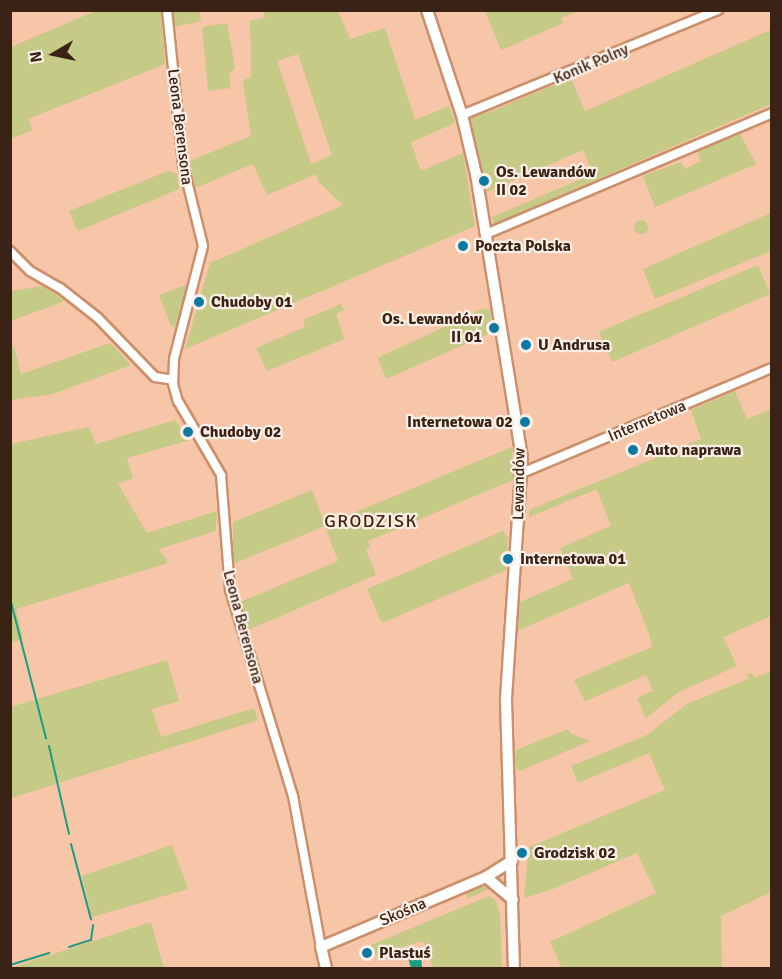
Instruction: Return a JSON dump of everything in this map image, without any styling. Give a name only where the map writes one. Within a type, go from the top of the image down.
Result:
[{"type":"street","name":"Leona Berensona","points":[[167,10],[183,165],[203,246],[173,380],[178,401],[221,475],[226,573],[293,796],[326,969]]},
{"type":"street","name":"Lewandów","points":[[427,10],[462,115],[486,234],[518,424],[522,473],[507,684],[514,969]]},
{"type":"street","name":"Konik Polny","points":[[462,115],[718,10]]},
{"type":"street","points":[[486,234],[771,113]]},
{"type":"street","points":[[10,251],[30,271],[60,288],[98,318],[155,377],[173,380]]},
{"type":"street","name":"Internetowa","points":[[522,473],[771,368]]},
{"type":"street","name":"Skośna","points":[[321,947],[486,877],[512,861]]},
{"type":"street","points":[[486,877],[513,900]]},
{"type":"green space","points":[[98,10],[161,11],[165,64],[28,119],[33,130],[11,139],[11,47]]},
{"type":"green space","points":[[174,11],[200,11],[201,21],[174,27]]},
{"type":"green space","points":[[263,11],[338,11],[350,39],[385,28],[415,120],[449,106],[455,123],[411,142],[421,171],[463,153],[475,226],[185,349],[210,263],[343,205],[319,182],[316,174],[267,195],[253,164],[195,188],[190,161],[251,136],[243,81],[251,76],[250,21],[265,18]],"holes":[[[298,54],[332,155],[311,164],[277,61]]]},
{"type":"green space","points":[[485,11],[579,11],[561,18],[563,23],[501,50]]},
{"type":"green space","points":[[227,23],[235,67],[229,75],[231,88],[208,91],[202,27]]},
{"type":"green space","points":[[771,30],[771,104],[494,224],[492,217],[593,174],[583,150],[487,192],[469,116],[487,113],[571,78],[585,111]]},
{"type":"green space","points":[[739,132],[756,164],[655,207],[643,176],[681,162],[685,169],[701,161],[697,150]]},
{"type":"green space","points":[[168,171],[177,174],[179,189],[78,231],[69,211]]},
{"type":"green space","points":[[771,213],[771,251],[655,299],[643,269]]},
{"type":"green space","points":[[638,220],[644,220],[648,227],[644,234],[638,234],[634,230],[634,224]]},
{"type":"green space","points":[[758,265],[770,294],[612,362],[599,332]]},
{"type":"green space","points":[[188,284],[176,326],[171,327],[159,295]]},
{"type":"green space","points":[[43,286],[65,301],[11,321],[11,291]]},
{"type":"green space","points":[[341,304],[344,310],[336,314],[344,339],[267,371],[256,348],[305,327],[303,320]]},
{"type":"green space","points":[[482,309],[490,310],[493,332],[386,379],[378,358]]},
{"type":"green space","points":[[110,343],[131,365],[53,394],[11,400],[11,347],[14,346],[21,374]]},
{"type":"green space","points":[[735,391],[747,419],[771,409],[771,616],[723,637],[737,666],[679,692],[646,718],[637,698],[653,691],[646,675],[585,701],[574,680],[652,647],[650,637],[629,583],[517,631],[520,602],[573,579],[560,548],[611,526],[597,489],[529,517],[529,510],[701,439],[691,410]]},
{"type":"green space","points":[[175,420],[190,440],[127,458],[133,478],[118,484],[147,533],[217,511],[216,531],[159,549],[168,563],[16,609],[23,639],[11,643],[11,444],[89,427],[96,444]]},
{"type":"green space","points":[[512,447],[513,480],[368,541],[370,548],[366,550],[376,575],[248,630],[240,602],[338,561],[325,526],[233,564],[233,522],[312,490],[325,525]]},
{"type":"green space","points":[[503,531],[508,538],[506,570],[382,623],[367,589]]},
{"type":"green space","points":[[167,660],[179,701],[152,709],[161,737],[254,708],[258,720],[11,798],[11,707]]},
{"type":"green space","points":[[771,671],[771,892],[721,916],[722,968],[562,968],[550,942],[656,893],[637,853],[553,889],[524,898],[529,847],[665,790],[649,753],[578,783],[571,766],[647,735],[687,704],[748,679],[747,675],[752,673],[755,678]]},
{"type":"green space","points":[[568,729],[571,734],[590,741],[520,771],[515,766],[516,750]]},
{"type":"green space","points":[[172,845],[188,889],[92,917],[82,876]]},
{"type":"green space","points":[[479,885],[493,887],[467,899],[466,890]]},
{"type":"green space","points":[[489,896],[496,901],[500,914],[502,968],[433,968],[423,941],[375,955],[371,945]]},
{"type":"green space","points":[[151,922],[164,968],[11,968]]},
{"type":"water","points":[[415,949],[421,952],[422,968],[411,968],[407,954]]},
{"type":"waterway","points":[[10,598],[46,738]]},
{"type":"waterway","points":[[49,746],[69,834]]},
{"type":"waterway","points":[[71,844],[91,919]]},
{"type":"waterway","points":[[69,947],[91,940],[93,925]]},
{"type":"waterway","points":[[10,965],[49,953]]},
{"type":"place","name":"Os. Lewandów II 02","points":[[484,181]]},
{"type":"place","name":"Poczta Polska","points":[[463,246]]},
{"type":"place","name":"Chudoby 01","points":[[199,302]]},
{"type":"place","name":"Os. Lewandów II 01","points":[[494,328]]},
{"type":"place","name":"U Andrusa","points":[[526,345]]},
{"type":"place","name":"Internetowa 02","points":[[525,422]]},
{"type":"place","name":"Chudoby 02","points":[[188,432]]},
{"type":"place","name":"Auto naprawa","points":[[633,450]]},
{"type":"place","name":"Internetowa 01","points":[[508,559]]},
{"type":"place","name":"Grodzisk 02","points":[[522,853]]},
{"type":"place","name":"Plastuś","points":[[367,953]]},
{"type":"district","name":"GRODZISK","points":[[371,521]]}]
